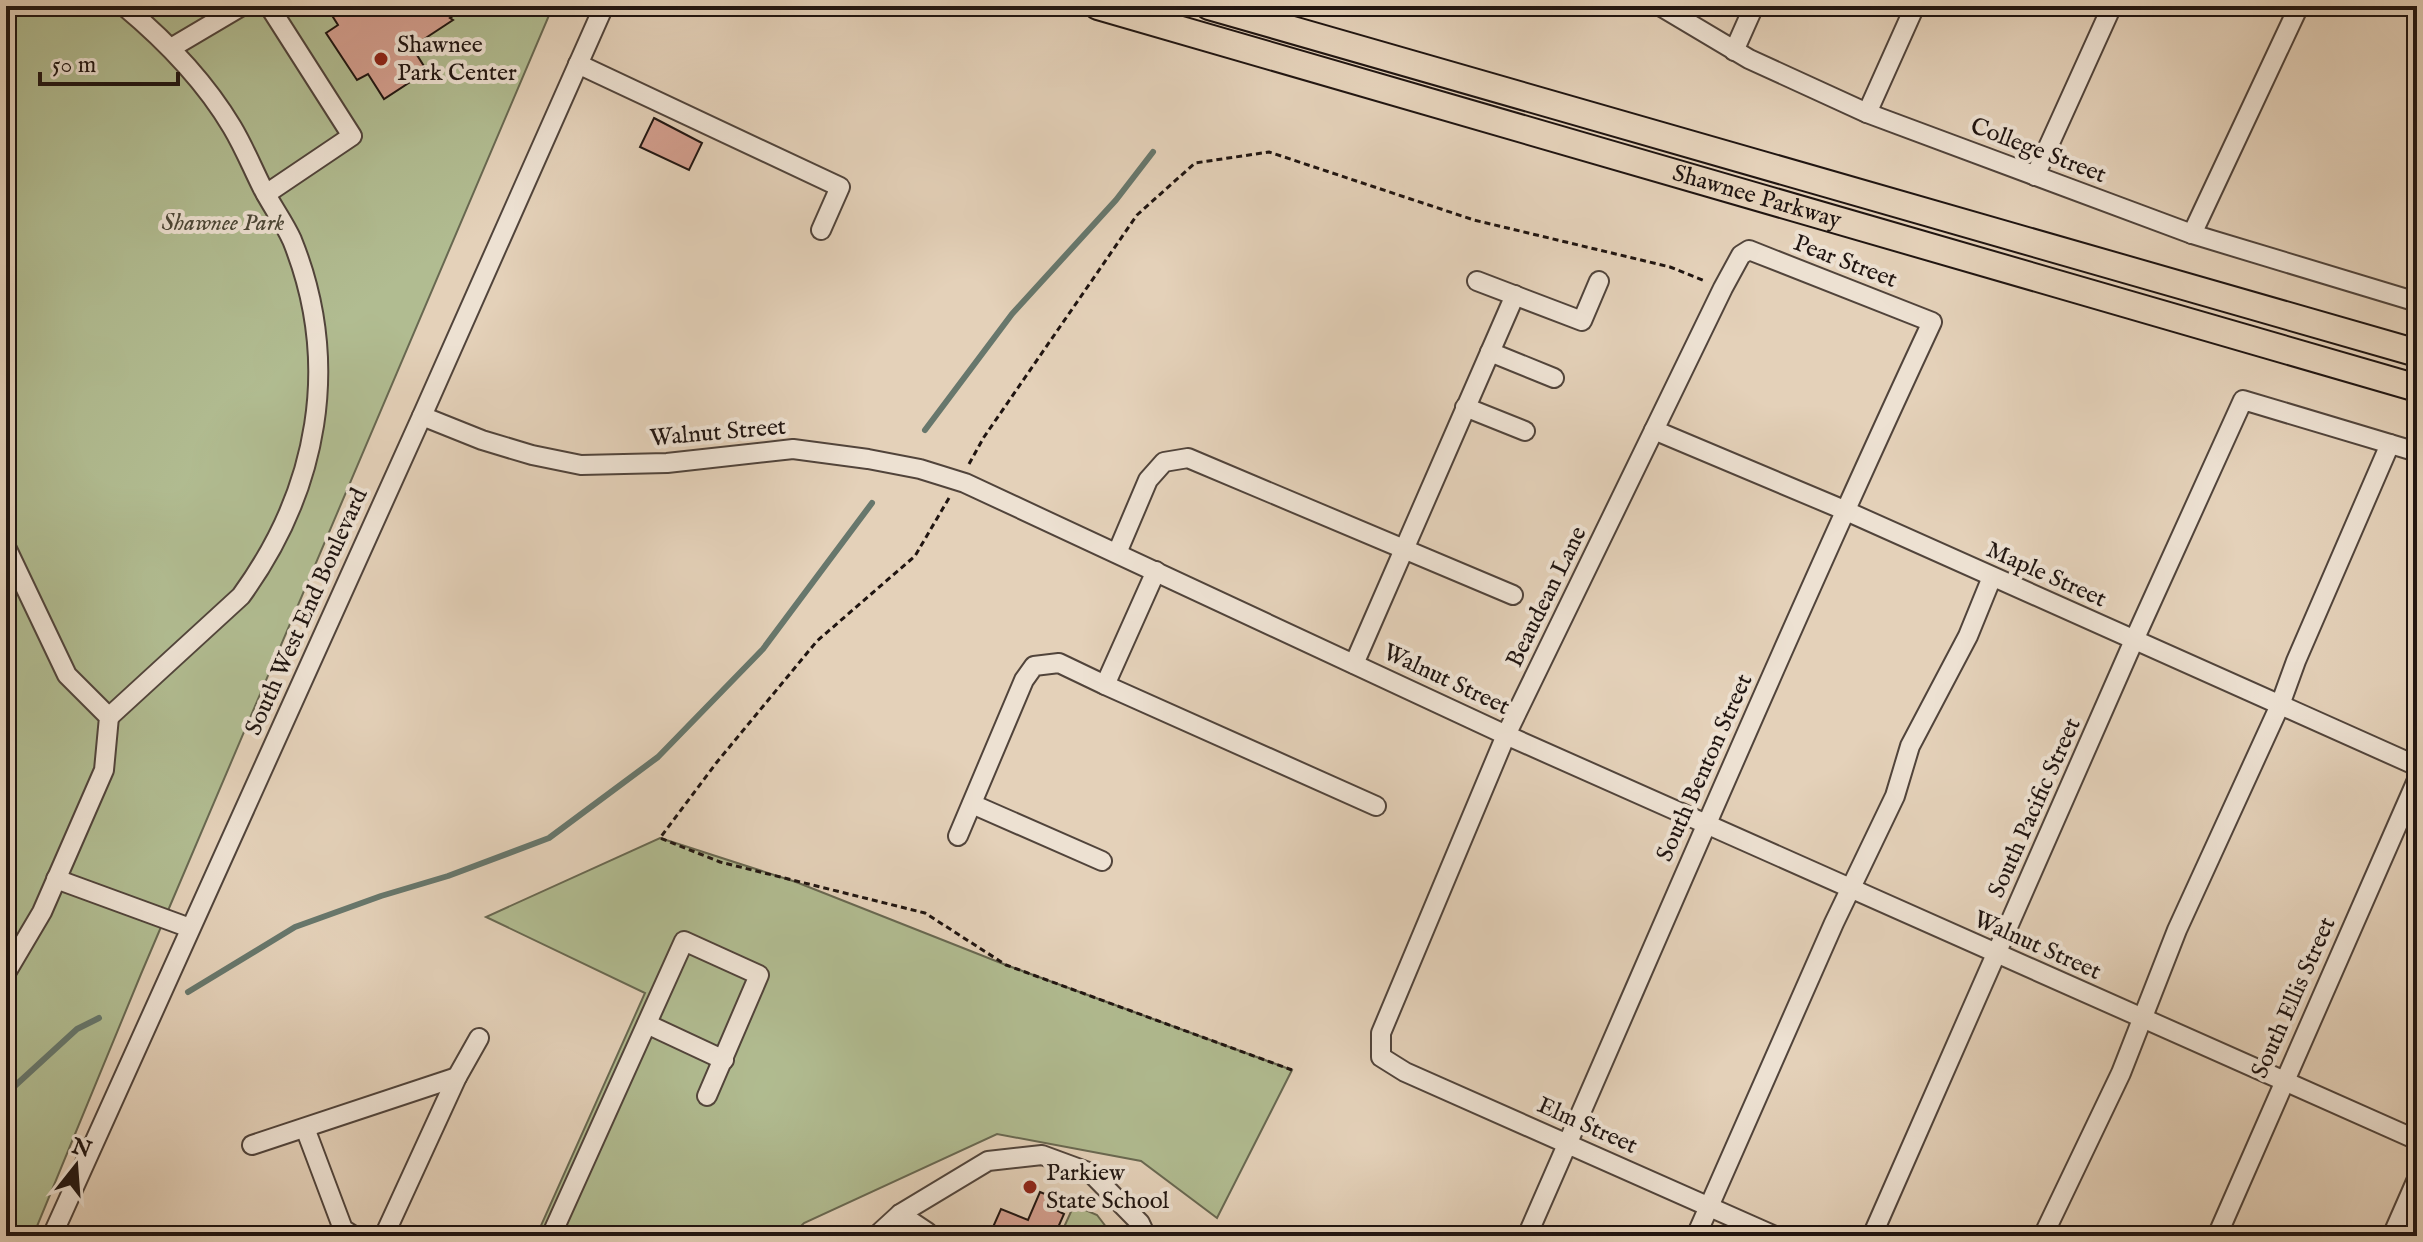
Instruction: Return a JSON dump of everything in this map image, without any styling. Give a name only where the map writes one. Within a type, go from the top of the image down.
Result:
[{"type":"highway","name":"Shawnee Parkway","points":[[1098,6],[2417,388]]},
{"type":"highway","name":"Shawnee Parkway","points":[[1209,6],[2417,353]]},
{"type":"street","points":[[6,973],[25,944],[104,770],[109,717],[241,596],[274,547],[302,480],[317,408],[318,364],[314,321],[309,292],[290,236],[232,127],[171,48],[124,6]]},
{"type":"street","points":[[171,48],[242,6]]},
{"type":"street","points":[[266,194],[352,136],[269,6]]},
{"type":"street","name":"South West End Boulevard","points":[[52,1236],[604,6]]},
{"type":"street","name":"College Street","points":[[1660,6],[1734,51],[1867,113],[2192,234],[2417,302]]},
{"type":"street","points":[[1734,51],[1754,6]]},
{"type":"street","points":[[1867,113],[1915,6]]},
{"type":"street","points":[[2035,176],[2112,6]]},
{"type":"street","points":[[2192,234],[2299,6]]},
{"type":"street","points":[[578,64],[840,187],[821,230]]},
{"type":"street","name":"Pear Street","points":[[1741,255],[1749,250],[1932,322]]},
{"type":"street","name":"Beaudean Lane","points":[[1381,1057],[1381,1033],[1506,735],[1741,255]]},
{"type":"street","points":[[1477,281],[1582,321],[1599,281]]},
{"type":"street","points":[[1354,664],[1515,295]]},
{"type":"street","name":"South Benton Street","points":[[1527,1236],[1844,510],[1932,322]]},
{"type":"street","points":[[1490,352],[1554,378]]},
{"type":"street","name":"South Pacific Street","points":[[1872,1236],[2243,400],[2390,444]]},
{"type":"street","points":[[1465,407],[1525,431]]},
{"type":"street","name":"Walnut Street","points":[[422,416],[482,440],[581,465],[667,463],[793,449],[920,469],[959,481],[1506,735],[2417,1140]]},
{"type":"street","name":"Maple Street","points":[[1654,430],[1844,510],[2417,766]]},
{"type":"street","points":[[2043,1236],[2121,1073],[2183,916],[2280,705],[2390,444],[2417,452]]},
{"type":"street","points":[[1117,553],[1148,480],[1164,462],[1188,458],[1513,595]]},
{"type":"street","points":[[6,547],[67,675],[109,717]]},
{"type":"street","points":[[1105,685],[1156,571]]},
{"type":"street","points":[[1696,1236],[1834,923],[1895,796],[1910,746],[1968,636],[1992,577]]},
{"type":"street","points":[[958,836],[1024,680],[1034,666],[1059,663],[1376,806]]},
{"type":"street","name":"South Ellis Street","points":[[2217,1236],[2417,780]]},
{"type":"street","points":[[972,804],[1102,861]]},
{"type":"street","points":[[56,879],[190,928]]},
{"type":"street","points":[[551,1236],[684,941],[759,975],[707,1096]]},
{"type":"street","points":[[647,1024],[724,1060]]},
{"type":"street","points":[[384,1236],[457,1077],[479,1038]]},
{"type":"street","name":"Elm Street","points":[[1381,1057],[1405,1072],[1775,1236]]},
{"type":"street","points":[[252,1145],[457,1077]]},
{"type":"street","points":[[305,1128],[343,1229],[354,1236]]},
{"type":"street","points":[[876,1236],[900,1214],[988,1161],[1042,1155],[1091,1173],[1140,1223],[1146,1236]]},
{"type":"street","points":[[2392,1236],[2417,1179]]},
{"type":"street","points":[[900,1214],[929,1236]]},
{"type":"path","points":[[1292,1070],[1006,965],[925,913],[720,862],[660,838],[717,762],[817,641],[915,556],[984,437],[1137,215],[1195,163],[1269,152],[1474,220],[1670,267],[1723,288]]},
{"type":"green space","name":"Shawnee Park","points":[[6,6],[553,6],[141,974],[33,1236],[6,1236]]},
{"type":"green space","points":[[660,838],[796,882],[1006,965],[1292,1070],[1217,1218],[1141,1161],[997,1134],[804,1223],[791,1236],[551,1236],[539,1230],[645,993],[486,917]]},
{"type":"green space","points":[[1074,1205],[1097,1215],[1113,1236],[1060,1236]]},
{"type":"building","name":"Shawnee Park Center","points":[[326,6],[469,6],[412,47],[427,71],[384,99],[368,74],[357,80],[326,33],[338,25]]},
{"type":"building","points":[[654,118],[702,143],[689,170],[640,147]]},
{"type":"building","name":"Parkiew State School","points":[[1040,1192],[1062,1201],[1058,1211],[1064,1214],[1056,1232],[1065,1236],[989,1236],[1001,1209],[1028,1220]]},
{"type":"waterway","points":[[925,430],[1012,314],[1116,200],[1153,152]]},
{"type":"waterway","points":[[188,992],[295,927],[448,876],[549,838],[658,757],[763,649],[872,503]]},
{"type":"waterway","points":[[6,1094],[77,1029],[99,1018]]},
{"type":"place","name":"Shawnee Park Center","points":[[381,59]]},
{"type":"place","name":"Parkiew State School","points":[[1030,1187]]}]
